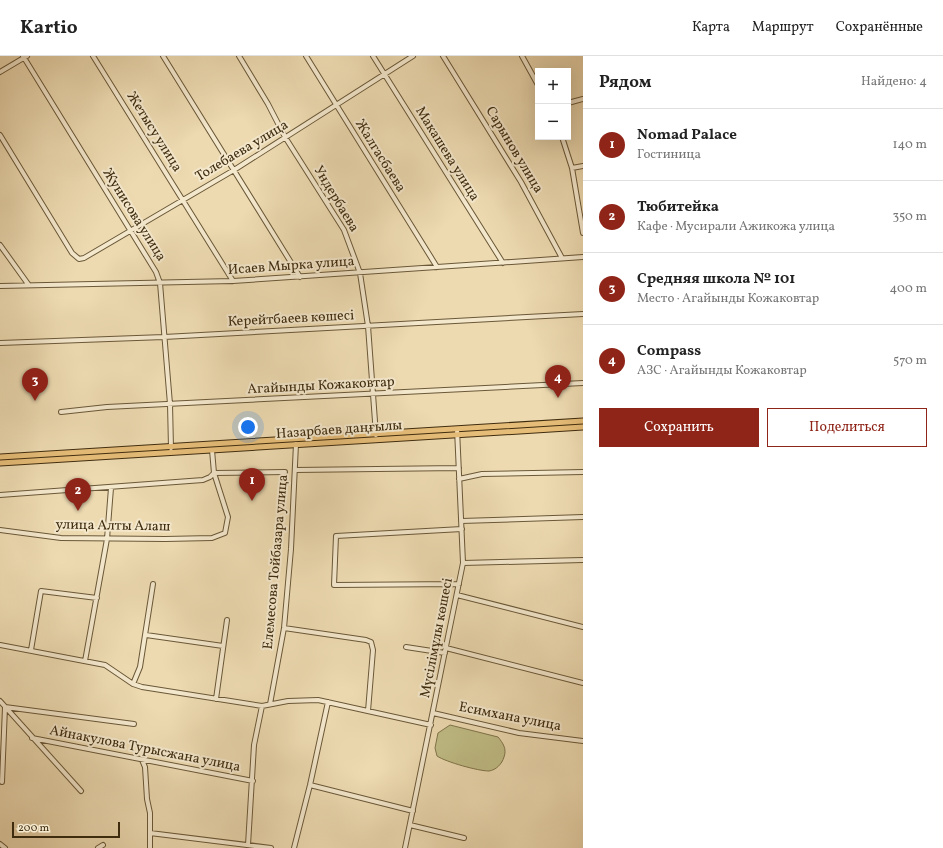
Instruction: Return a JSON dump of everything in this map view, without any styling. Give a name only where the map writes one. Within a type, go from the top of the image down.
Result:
[{"type":"main road","name":"Назарбаев даңғылы","points":[[0,463],[583,422]]},
{"type":"main road","name":"Назарбаев даңғылы","points":[[457,432],[583,427]]},
{"type":"main road","name":"Назарбаев даңғылы","points":[[0,457],[171,450],[212,450],[376,437]]},
{"type":"street","name":"Жетысу улица","points":[[93,56],[233,281]]},
{"type":"street","points":[[163,56],[300,277]]},
{"type":"street","name":"Ундербаева","points":[[240,56],[285,137],[344,230],[360,272],[368,326],[376,437]]},
{"type":"street","name":"Жалгасбаева","points":[[306,56],[437,267]]},
{"type":"street","name":"Макашева улица","points":[[373,56],[503,262]]},
{"type":"street","name":"Толебаева улица","points":[[0,135],[72,253],[79,259],[84,258],[131,232],[183,199],[234,170],[413,56]]},
{"type":"street","name":"Сарынов улица","points":[[442,56],[521,182],[562,258]]},
{"type":"street","points":[[522,56],[535,80]]},
{"type":"street","points":[[0,72],[24,57]]},
{"type":"street","name":"Жунисова улица","points":[[24,57],[156,272],[160,283],[170,404],[171,450]]},
{"type":"street","points":[[571,102],[583,99]]},
{"type":"street","points":[[563,140],[572,168],[583,233]]},
{"type":"street","points":[[572,168],[583,166]]},
{"type":"street","points":[[0,245],[28,284]]},
{"type":"street","name":"Исаев Мырка улица","points":[[0,286],[28,284],[233,281],[583,257]]},
{"type":"street","name":"Керейтбаеев көшесі","points":[[0,343],[164,337],[583,314]]},
{"type":"street","name":"Агайынды Кожаковтар","points":[[61,412],[107,407],[583,383]]},
{"type":"street","name":"Мүсілімұлы көшесі","points":[[405,848],[463,563],[457,432]]},
{"type":"street","name":"Елемесова Тойбазара улица","points":[[270,704],[284,628],[291,549],[296,444]]},
{"type":"street","points":[[0,495],[203,480],[210,478],[214,473],[212,450]]},
{"type":"street","points":[[295,470],[459,468]]},
{"type":"street","points":[[214,473],[285,472]]},
{"type":"street","points":[[459,479],[482,474],[583,472]]},
{"type":"street","name":"улица Алты Алаш","points":[[0,530],[61,538],[212,538],[225,533],[228,517],[214,473]]},
{"type":"street","points":[[85,661],[107,539],[111,488]]},
{"type":"street","points":[[461,521],[583,517]]},
{"type":"street","points":[[459,584],[334,585],[336,536],[462,529]]},
{"type":"street","points":[[463,563],[583,560]]},
{"type":"street","points":[[133,684],[140,667],[153,584]]},
{"type":"street","points":[[31,650],[41,590],[97,598]]},
{"type":"street","points":[[457,595],[583,627]]},
{"type":"street","points":[[216,699],[227,620]]},
{"type":"street","points":[[284,628],[371,642],[373,650],[368,711]]},
{"type":"street","points":[[146,635],[223,646]]},
{"type":"street","points":[[0,645],[105,666],[133,684],[262,706],[288,700],[318,700],[431,726]]},
{"type":"street","points":[[406,647],[446,651],[583,683]]},
{"type":"street","points":[[0,701],[81,791]]},
{"type":"street","points":[[294,848],[310,785],[328,702]]},
{"type":"street","points":[[248,845],[254,745],[262,706]]},
{"type":"street","points":[[6,707],[134,724]]},
{"type":"street","points":[[2,782],[6,707]]},
{"type":"street","name":"Есимхана улица","points":[[433,713],[519,733],[583,741]]},
{"type":"street","name":"Айнакулова Турысжана улица","points":[[32,738],[253,781]]},
{"type":"street","points":[[142,760],[145,766],[147,799],[150,813],[150,848]]},
{"type":"street","points":[[310,785],[413,812]]},
{"type":"street","points":[[410,825],[464,838]]},
{"type":"street","points":[[150,833],[271,848]]},
{"type":"street","points":[[0,844],[5,848]]},
{"type":"street","points":[[98,848],[103,845]]},
{"type":"shaded area","points":[[450,725],[498,737],[505,749],[503,760],[496,768],[489,771],[484,771],[470,768],[437,756],[435,748],[438,733]]},
{"type":"place","name":"Compass","points":[[558,398]]},
{"type":"place","name":"Средняя школа № 101","points":[[35,401]]},
{"type":"place","name":"Nomad Palace","points":[[252,501]]},
{"type":"place","name":"Тюбитейка","points":[[78,511]]}]
